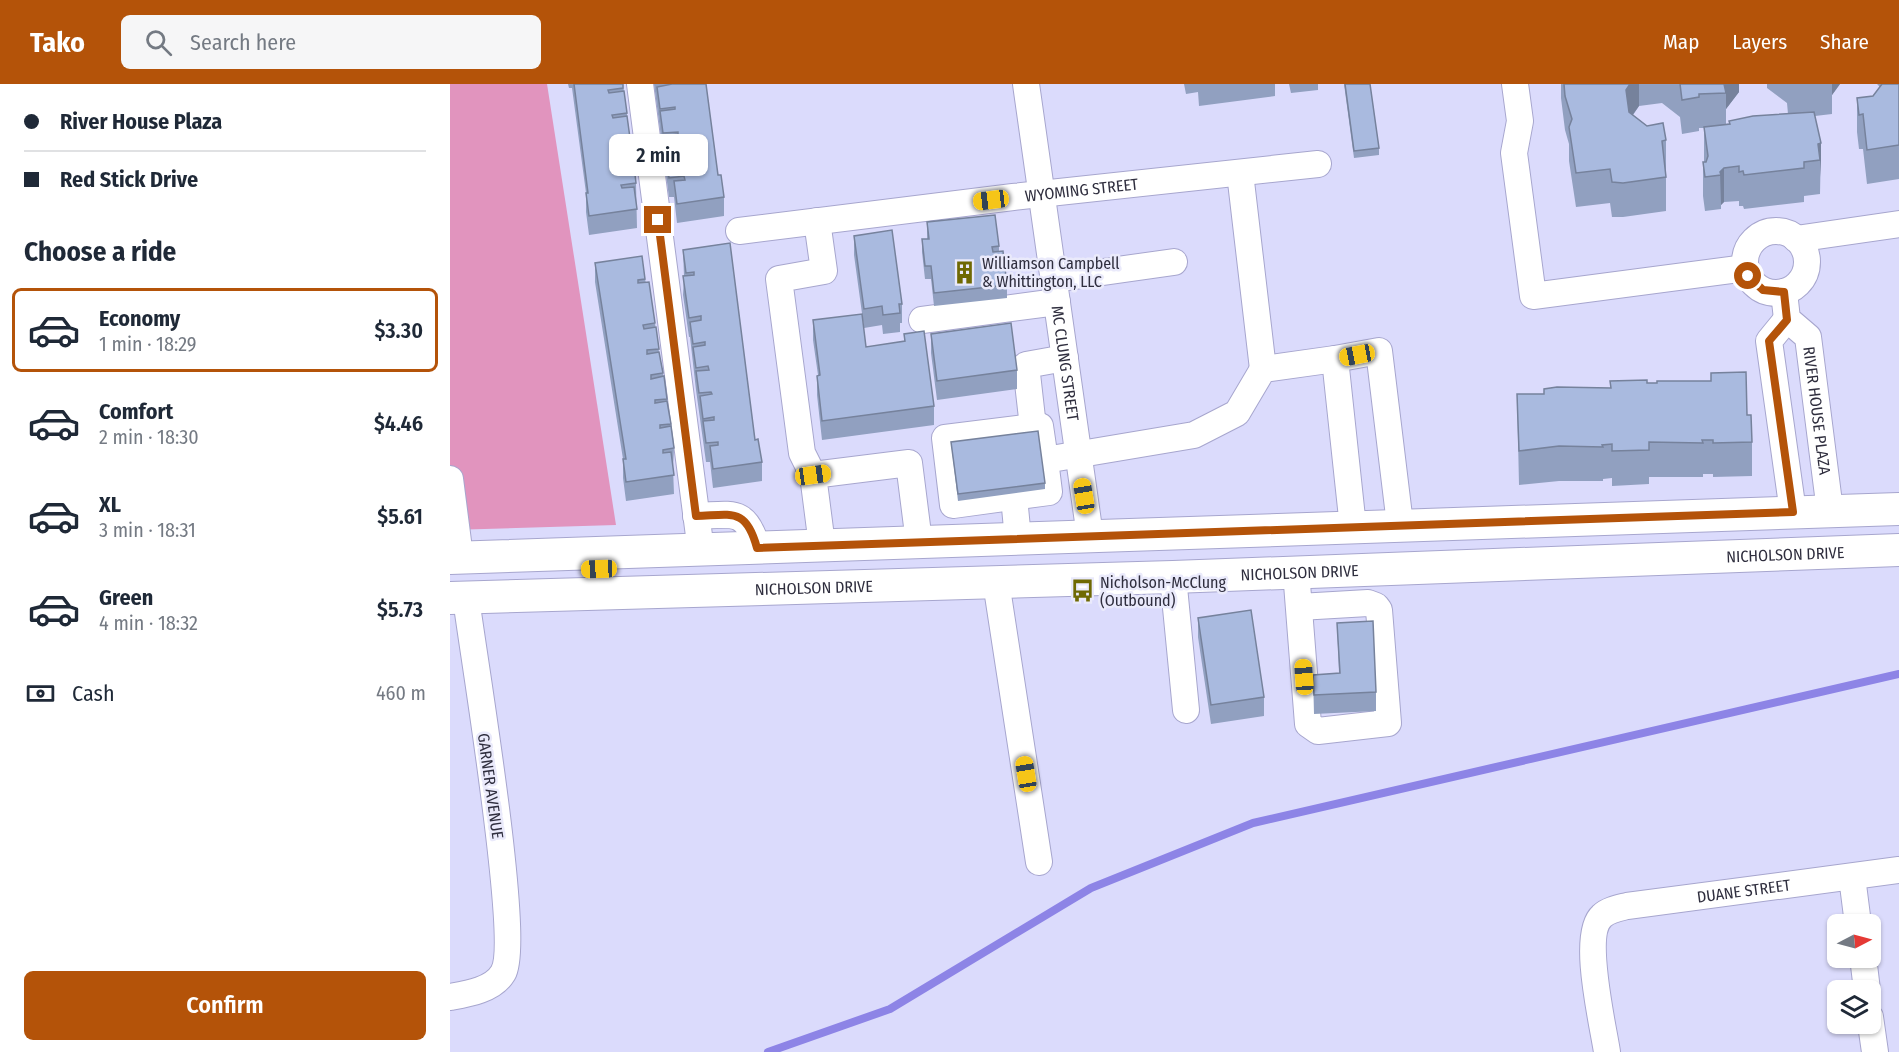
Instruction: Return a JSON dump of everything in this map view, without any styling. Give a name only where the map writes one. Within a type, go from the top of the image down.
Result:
[{"type":"main road","points":[[455,558],[1899,509]]},
{"type":"main road","points":[[906,584],[1056,555],[1090,536]]},
{"type":"main road","name":"NICHOLSON DRIVE","points":[[458,598],[1173,577],[1899,550]]},
{"type":"main road","points":[[458,598],[491,580],[511,573],[599,569],[691,551]]},
{"type":"street","points":[[640,84],[696,516],[691,551]]},
{"type":"street","name":"MC CLUNG STREET","points":[[1026,84],[1090,536]]},
{"type":"street","points":[[1515,84],[1520,121],[1514,153],[1533,296],[1746,268]]},
{"type":"street","name":"WYOMING STREET","points":[[739,231],[1318,164]]},
{"type":"street","points":[[1045,460],[1194,435],[1237,413],[1263,369],[1240,173]]},
{"type":"street","points":[[817,221],[824,271],[778,279],[802,453],[813,475],[822,545]]},
{"type":"street","points":[[1796,239],[1899,224]]},
{"type":"street","points":[[1784,232],[1796,239],[1805,252],[1806,271],[1793,288],[1784,292],[1763,290],[1754,284],[1746,268],[1750,246],[1765,233],[1784,232]]},
{"type":"street","points":[[922,321],[1174,262]]},
{"type":"street","points":[[1784,292],[1787,320],[1769,341],[1793,512]]},
{"type":"street","name":"RIVER HOUSE PLAZA","points":[[1787,320],[1808,337],[1830,511]]},
{"type":"street","points":[[1263,369],[1379,351],[1400,525]]},
{"type":"street","points":[[1018,432],[1026,365],[1065,358]]},
{"type":"street","points":[[1335,359],[1353,527]]},
{"type":"street","points":[[1040,426],[1049,492],[952,505],[945,438],[978,440],[1018,432],[1040,426]]},
{"type":"street","points":[[813,475],[909,463],[920,542]]},
{"type":"street","points":[[450,479],[455,558]]},
{"type":"street","points":[[1017,495],[1018,539]]},
{"type":"street","points":[[696,516],[740,517],[750,524],[757,548]]},
{"type":"street","points":[[1296,571],[1308,724],[1318,731],[1388,723],[1379,610],[1376,606],[1368,603],[1299,607]]},
{"type":"street","points":[[1173,577],[1185,710]]},
{"type":"street","points":[[996,582],[1039,862]]},
{"type":"street","name":"GARNER AVENUE","points":[[450,997],[479,990],[502,973],[508,954],[507,921],[458,598]]},
{"type":"street","name":"DUANE STREET","points":[[1607,1052],[1593,952],[1594,926],[1601,916],[1627,906],[1899,870]]},
{"type":"street","points":[[1852,877],[1857,914]]},
{"type":"street","points":[[1872,1034],[1875,1052]]},
{"type":"shaded area","points":[[450,84],[547,84],[616,525],[450,530]]},
{"type":"building","points":[[574,84],[623,84],[623,88],[608,90],[609,93],[624,91],[627,113],[612,115],[613,118],[627,116],[630,138],[616,140],[616,143],[631,141],[636,183],[621,185],[622,188],[634,187],[637,209],[589,216]]},
{"type":"building","points":[[672,84],[706,84],[718,175],[721,175],[724,197],[677,204],[674,181],[685,180],[684,176],[669,178],[664,136],[678,134],[678,132],[663,133],[660,111],[675,109],[675,107],[660,109],[657,87]]},
{"type":"building","points":[[1345,84],[1370,84],[1379,148],[1354,151]]},
{"type":"building","points":[[1564,84],[1630,84],[1626,90],[1629,112],[1647,126],[1663,123],[1666,140],[1662,141],[1666,177],[1623,183],[1612,182],[1610,169],[1576,173],[1569,127],[1572,119]]},
{"type":"building","points":[[1680,84],[1724,84],[1726,93],[1699,94],[1699,97],[1682,100]]},
{"type":"building","points":[[1882,84],[1899,84],[1899,145],[1867,150],[1863,114],[1859,115],[1857,98],[1873,96]]},
{"type":"building","points":[[1814,112],[1821,143],[1818,144],[1820,160],[1804,162],[1804,168],[1744,175],[1743,171],[1739,172],[1739,166],[1724,168],[1720,172],[1721,175],[1705,177],[1703,162],[1706,162],[1708,156],[1704,127],[1730,124],[1729,121],[1753,116]]},
{"type":"building","name":"Williamson Campbell & Whittington, LLC","points":[[995,215],[999,246],[992,247],[993,252],[1003,251],[1007,285],[934,293],[931,266],[925,266],[922,239],[929,239],[927,222]]},
{"type":"building","points":[[892,230],[902,304],[899,304],[900,313],[883,315],[882,306],[864,309],[854,236]]},
{"type":"building","points":[[730,243],[755,440],[758,439],[762,462],[713,469],[710,446],[718,445],[718,442],[706,443],[703,421],[714,420],[714,417],[703,419],[700,396],[712,394],[711,392],[699,393],[696,371],[709,370],[708,366],[696,368],[693,347],[705,345],[705,342],[693,344],[690,322],[701,320],[701,316],[689,318],[683,276],[694,275],[694,272],[686,273],[683,250]]},
{"type":"building","points":[[642,256],[645,279],[638,280],[638,283],[649,282],[655,323],[643,325],[644,329],[656,327],[659,349],[647,350],[647,354],[659,352],[663,373],[651,375],[651,379],[664,376],[667,399],[655,400],[655,403],[667,401],[671,424],[660,425],[660,428],[671,426],[674,448],[663,450],[663,453],[671,452],[674,475],[626,482],[623,459],[626,459],[595,263]]},
{"type":"building","points":[[862,314],[866,347],[905,341],[904,334],[924,331],[934,406],[822,421],[817,376],[820,375],[813,320]]},
{"type":"building","points":[[1011,323],[1017,370],[937,381],[931,334]]},
{"type":"building","points":[[1746,372],[1747,415],[1751,415],[1752,442],[1713,443],[1713,440],[1702,440],[1703,443],[1649,442],[1649,450],[1612,451],[1612,444],[1602,445],[1603,447],[1559,446],[1519,451],[1517,394],[1544,394],[1544,389],[1557,387],[1611,388],[1610,381],[1647,380],[1647,383],[1657,383],[1657,381],[1711,381],[1711,373]]},
{"type":"building","points":[[1038,431],[1045,483],[958,494],[951,442]]},
{"type":"building","points":[[1251,610],[1264,697],[1211,705],[1198,618]]},
{"type":"building","points":[[1373,621],[1376,692],[1314,695],[1313,675],[1340,673],[1337,623]]},
{"type":"waterway","points":[[768,1052],[890,1009],[1091,888],[1253,823],[1899,674]]},
{"type":"place","name":"Williamson Campbell & Whittington, LLC","points":[[964,272]]},
{"type":"place","name":"Nicholson-McClung (Outbound)","points":[[1082,591]]},
{"type":"route","points":[[658,220],[696,516],[740,517],[750,524],[757,548],[1793,512],[1769,341],[1787,320],[1784,292],[1773,293],[1763,290],[1748,276]]}]
